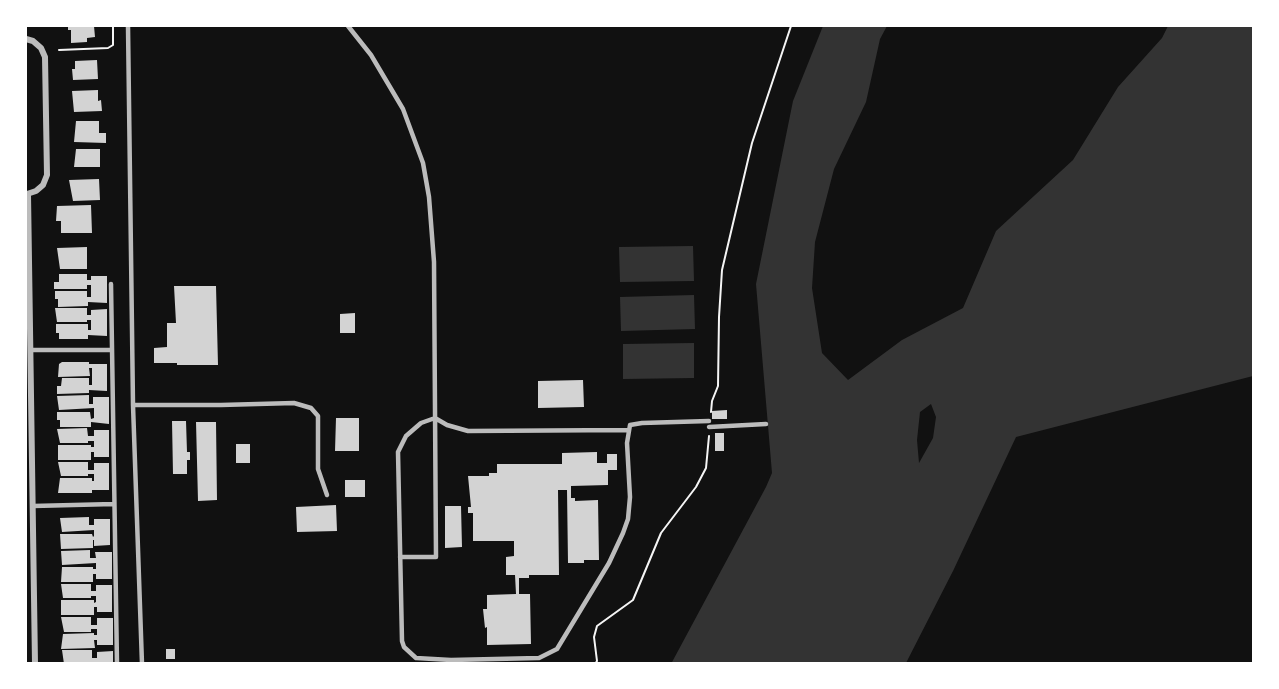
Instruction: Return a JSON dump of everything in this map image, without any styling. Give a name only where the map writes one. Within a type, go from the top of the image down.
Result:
[{"type":"street","points":[[26,39],[33,41],[41,48],[45,57],[47,175],[44,184],[36,191],[27,194],[29,506],[35,663]]},
{"type":"lane","points":[[128,26],[134,405],[142,663]]},
{"type":"lane","points":[[348,26],[371,55],[392,88],[412,130],[423,163],[429,197],[433,252],[436,557],[400,557]]},
{"type":"lane","points":[[111,284],[117,663]]},
{"type":"lane","points":[[28,350],[112,350]]},
{"type":"lane","points":[[134,405],[294,403],[310,408],[318,416],[318,469],[327,495]]},
{"type":"lane","points":[[628,430],[468,431],[447,425],[435,418],[421,423],[406,436],[398,452],[402,641],[410,655],[422,660],[451,660],[539,658],[551,654],[563,642],[623,533],[628,519],[630,497],[628,430],[630,425],[642,423],[766,424]]},
{"type":"lane","points":[[29,506],[114,504]]},
{"type":"path","points":[[58,50],[108,48],[113,45],[113,26]]},
{"type":"path","points":[[595,663],[597,661],[594,637],[597,626],[633,600],[661,533],[696,487],[706,468],[710,447],[709,424],[712,401],[718,386],[722,270],[752,143],[790,26]]},
{"type":"shaded area","points":[[823,26],[887,26],[880,39],[866,102],[834,169],[815,242],[812,288],[822,353],[848,380],[902,340],[963,308],[996,231],[1073,160],[1118,87],[1162,38],[1168,26],[1253,26],[1253,376],[1016,437],[953,571],[906,663],[671,664],[772,473],[756,284],[793,101]],"holes":[[[931,404],[936,417],[933,438],[919,463],[917,440],[920,412]]]},
{"type":"shaded area","points":[[693,246],[694,281],[620,282],[619,247]]},
{"type":"shaded area","points":[[694,295],[695,329],[621,331],[620,297]]},
{"type":"shaded area","points":[[694,343],[694,378],[623,379],[623,344]]},
{"type":"building","points":[[68,26],[94,26],[95,37],[87,38],[87,42],[71,43],[71,30],[68,30]]},
{"type":"building","points":[[97,60],[98,79],[73,80],[72,69],[75,69],[75,61]]},
{"type":"building","points":[[98,90],[98,101],[101,100],[102,111],[74,112],[72,91]]},
{"type":"building","points":[[76,121],[99,121],[99,133],[106,133],[106,143],[74,142]]},
{"type":"building","points":[[76,149],[100,149],[100,167],[74,167]]},
{"type":"building","points":[[99,179],[100,200],[73,201],[69,180]]},
{"type":"building","points":[[91,205],[92,233],[61,233],[61,221],[56,221],[57,206]]},
{"type":"building","points":[[87,247],[87,269],[60,269],[57,248]]},
{"type":"building","points":[[59,274],[87,274],[87,280],[91,280],[91,276],[107,276],[107,303],[88,302],[88,306],[58,307],[55,291],[87,291],[87,297],[91,297],[91,285],[87,285],[87,289],[54,289],[54,282],[59,282]]},
{"type":"building","points":[[174,286],[216,286],[218,365],[154,363],[154,348],[167,347],[167,323],[176,323]]},
{"type":"building","points":[[55,308],[87,308],[87,315],[91,315],[91,310],[107,309],[107,336],[88,335],[88,339],[59,339],[56,324],[88,324],[88,330],[91,330],[91,320],[57,322]]},
{"type":"building","points":[[355,313],[355,333],[340,333],[340,314]]},
{"type":"building","points":[[62,362],[107,364],[107,391],[89,390],[89,393],[57,394],[57,386],[61,386],[62,378],[89,378],[89,385],[92,385],[92,368],[89,368],[90,376],[58,377],[59,364]]},
{"type":"building","points":[[583,380],[584,407],[538,408],[538,381]]},
{"type":"building","points":[[89,395],[89,404],[93,404],[93,397],[109,397],[109,424],[91,422],[91,427],[60,427],[57,412],[90,412],[91,419],[94,418],[94,408],[59,410],[57,396]]},
{"type":"building","points":[[727,410],[727,419],[712,419],[712,411]]},
{"type":"building","points":[[336,418],[359,418],[359,451],[335,451]]},
{"type":"building","points":[[172,421],[186,421],[187,452],[190,452],[190,460],[187,460],[187,474],[173,474]]},
{"type":"building","points":[[196,422],[216,422],[217,500],[198,501]]},
{"type":"building","points":[[87,428],[88,436],[94,436],[94,430],[109,430],[109,457],[94,457],[94,452],[91,452],[91,460],[58,460],[58,445],[91,445],[94,447],[94,441],[60,443],[57,429]]},
{"type":"building","points":[[715,433],[724,433],[724,451],[715,451]]},
{"type":"building","points":[[236,444],[250,444],[250,463],[236,463]]},
{"type":"building","points":[[597,452],[597,463],[607,463],[607,454],[617,454],[617,470],[608,470],[608,485],[571,486],[571,498],[575,498],[575,501],[598,500],[599,560],[568,563],[567,490],[558,490],[559,575],[529,575],[529,578],[519,578],[519,594],[530,594],[531,644],[487,645],[487,627],[485,628],[483,609],[487,609],[487,595],[516,594],[515,575],[506,575],[506,557],[514,556],[514,541],[473,541],[473,513],[468,513],[468,507],[471,507],[468,476],[489,476],[489,473],[497,473],[497,464],[562,464],[562,453]]},
{"type":"building","points":[[58,462],[88,462],[88,470],[94,470],[94,463],[109,463],[109,490],[92,490],[92,493],[58,493],[60,478],[92,478],[94,481],[94,474],[61,476]]},
{"type":"building","points":[[345,480],[365,480],[365,497],[345,497]]},
{"type":"building","points":[[336,505],[337,531],[297,532],[296,507]]},
{"type":"building","points":[[445,506],[461,506],[462,547],[445,548]]},
{"type":"building","points":[[89,517],[89,525],[94,525],[94,519],[110,519],[110,545],[94,546],[93,540],[93,548],[61,549],[60,534],[92,534],[93,537],[94,530],[62,532],[60,518]]},
{"type":"building","points":[[90,550],[90,558],[96,558],[95,552],[112,552],[112,579],[96,579],[96,574],[93,574],[93,582],[61,582],[62,567],[93,567],[96,569],[96,563],[62,565],[61,551]]},
{"type":"building","points":[[61,584],[91,584],[91,591],[96,591],[96,585],[112,585],[112,612],[97,612],[97,607],[94,607],[94,615],[61,615],[61,600],[94,600],[94,603],[96,596],[63,598]]},
{"type":"building","points":[[61,617],[91,617],[91,625],[97,625],[97,618],[113,618],[113,645],[97,645],[97,640],[94,640],[95,648],[61,649],[63,634],[94,633],[97,635],[97,629],[91,629],[91,632],[64,632]]},
{"type":"building","points":[[166,649],[175,649],[175,659],[166,659]]},
{"type":"building","points":[[62,650],[92,650],[92,658],[97,658],[97,652],[113,651],[113,664],[64,664]]}]
